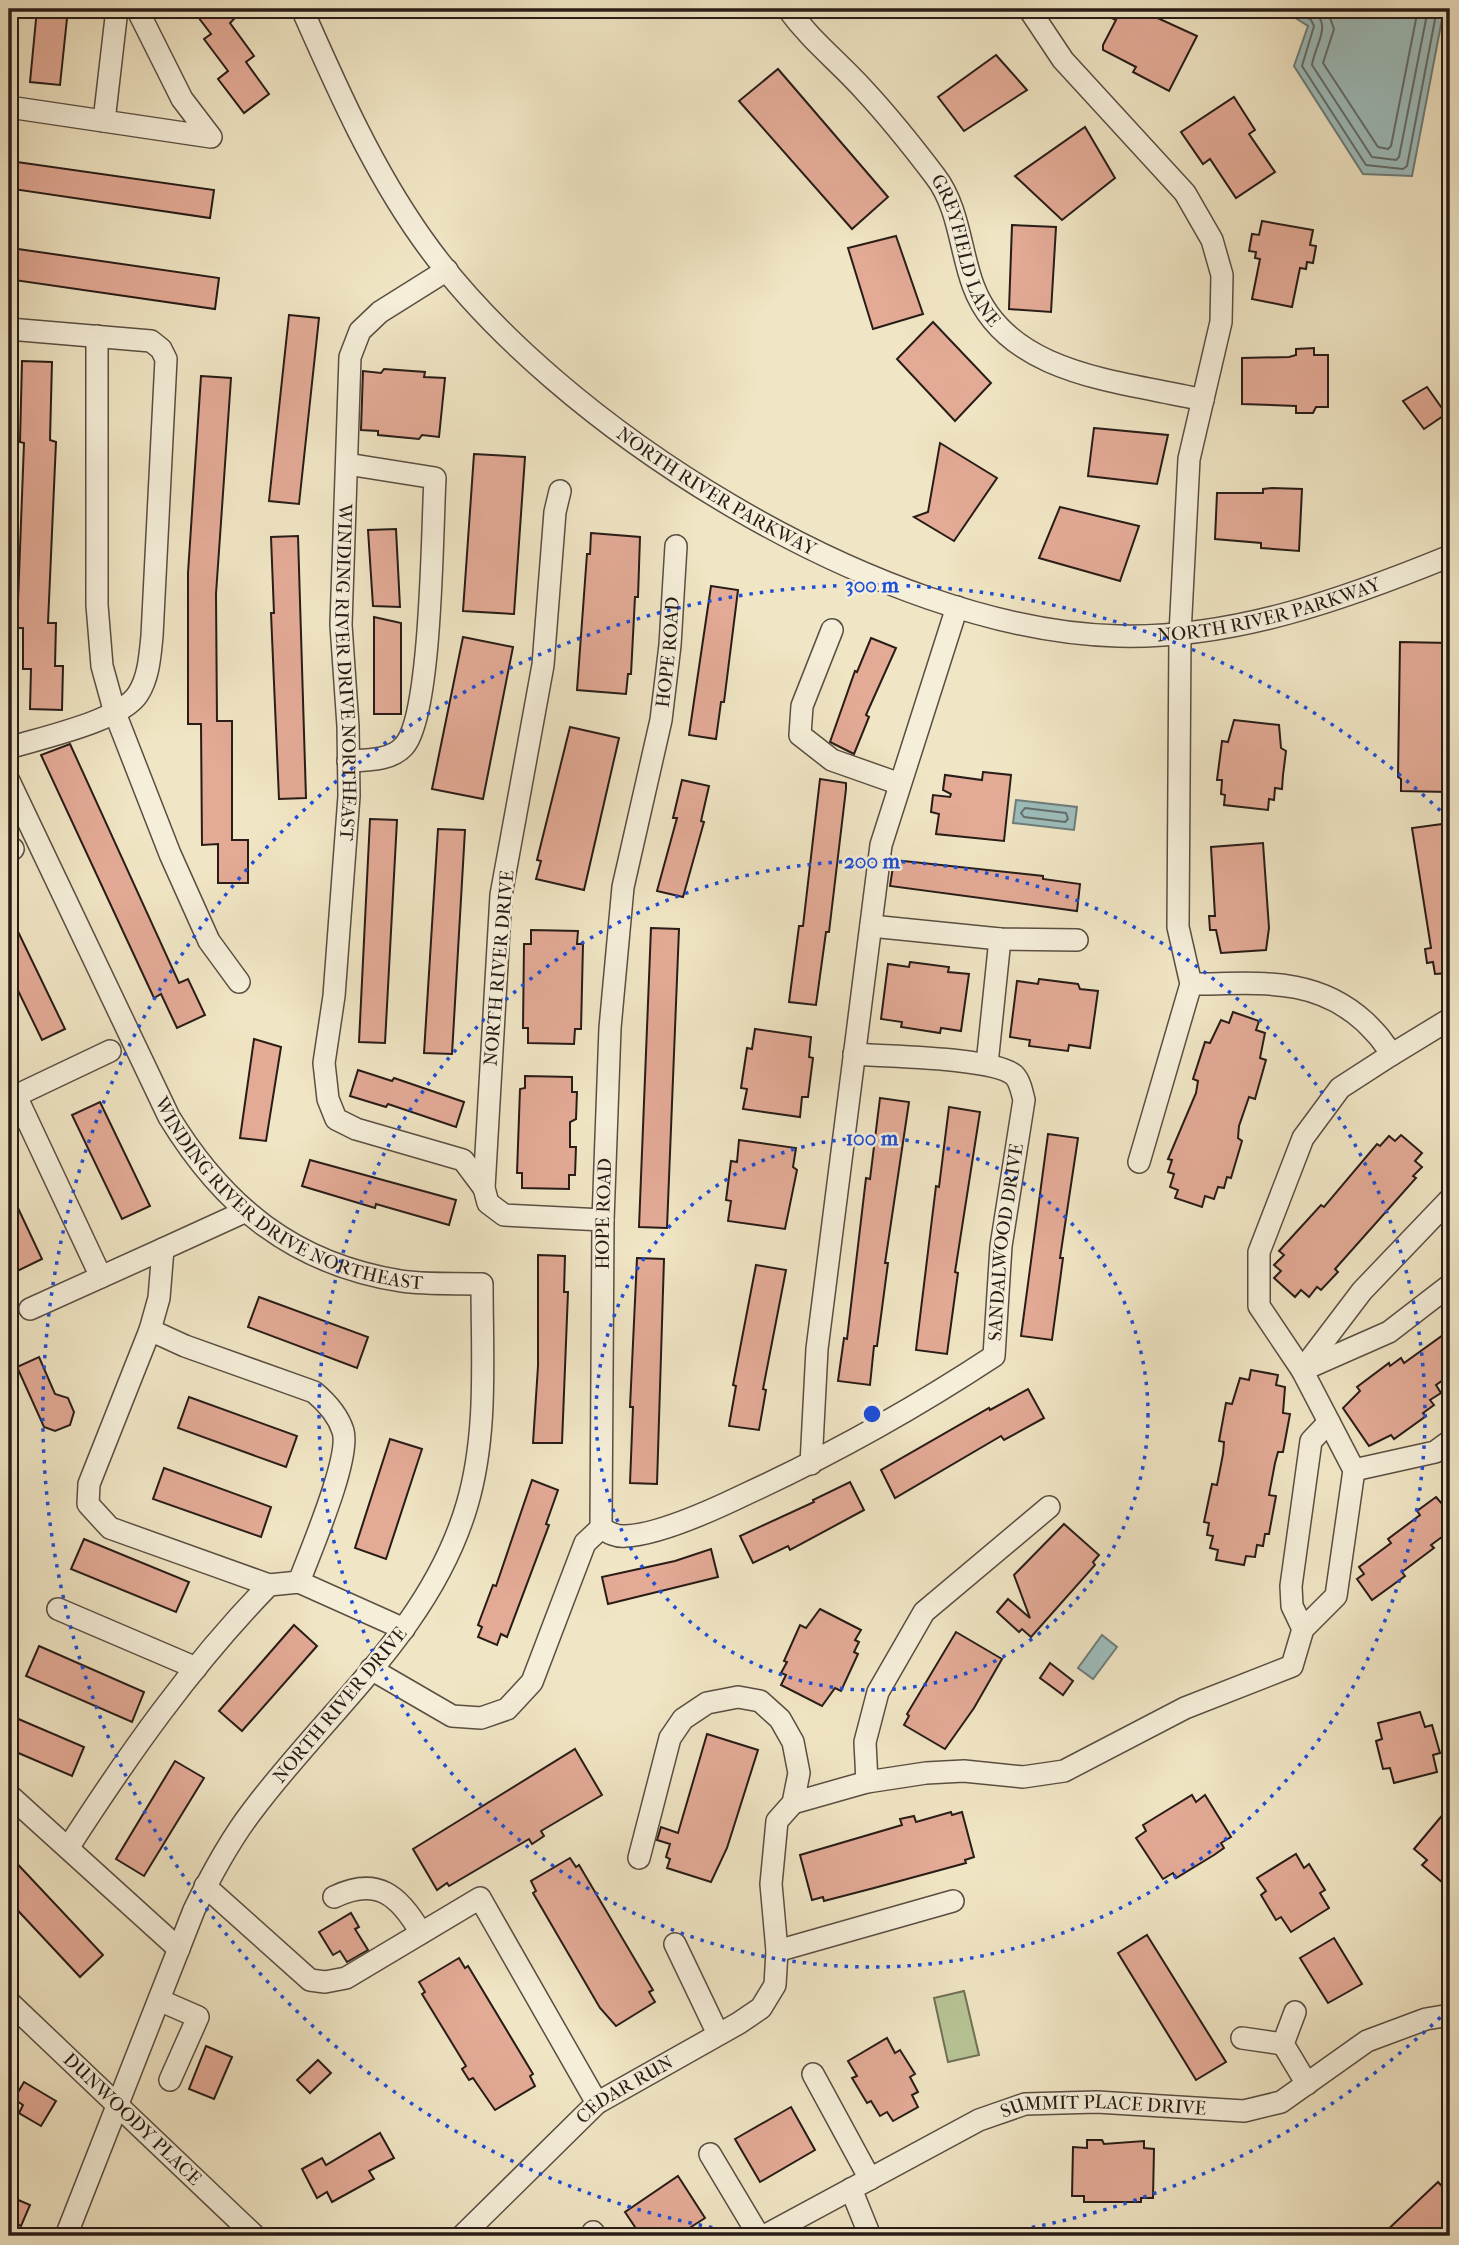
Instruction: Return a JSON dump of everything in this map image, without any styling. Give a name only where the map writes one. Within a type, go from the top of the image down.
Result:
[{"type":"street","points":[[104,121],[117,9]]},
{"type":"street","points":[[9,107],[211,137],[182,99],[136,9]]},
{"type":"street","name":"NORTH RIVER PARKWAY","points":[[302,9],[348,114],[380,175],[423,240],[472,301],[533,360],[601,418],[696,485],[824,555],[957,607],[1004,622],[1056,632],[1119,636],[1180,634],[1239,625],[1311,607],[1450,556]]},
{"type":"street","name":"GREYFIELD LANE","points":[[788,9],[823,52],[863,89],[937,178],[947,195],[972,284],[983,309],[1000,331],[1021,349],[1068,369],[1203,400]]},
{"type":"street","points":[[1029,9],[1063,60],[1185,193],[1212,240],[1222,275],[1221,322],[1189,459],[1180,634],[1178,927],[1191,984],[1139,1162]]},
{"type":"street","name":"WINDING RIVER DRIVE NORTHEAST","points":[[447,270],[380,312],[360,331],[350,357],[341,625],[349,796],[334,996],[324,1063],[328,1099],[335,1119],[356,1129],[463,1160],[484,1188]]},
{"type":"street","points":[[9,330],[150,341],[161,349],[166,359],[148,670],[137,695],[115,713],[9,748]]},
{"type":"street","points":[[97,336],[97,605],[102,666],[115,713],[170,854],[209,941],[239,982]]},
{"type":"street","points":[[347,464],[435,478],[425,669],[414,730],[403,748],[392,755],[348,761]]},
{"type":"street","name":"NORTH RIVER DRIVE","points":[[484,1188],[501,895],[543,665],[555,512],[560,491]]},
{"type":"street","name":"HOPE ROAD","points":[[601,1528],[603,1220],[610,1028],[624,887],[661,720],[676,546]]},
{"type":"street","points":[[811,1464],[817,1349],[881,845],[957,607]]},
{"type":"street","points":[[832,630],[802,706],[800,735],[832,760],[900,783]]},
{"type":"street","name":"WINDING RIVER DRIVE NORTHEAST","points":[[9,781],[169,1117],[193,1156],[244,1212],[305,1251],[369,1275],[405,1281],[482,1284]]},
{"type":"street","points":[[871,926],[1000,939],[1077,940]]},
{"type":"street","points":[[987,1064],[1000,939]]},
{"type":"street","points":[[1191,984],[1270,984],[1317,990],[1349,1008],[1384,1040],[1391,1055]]},
{"type":"street","points":[[793,1803],[867,1782],[964,1771],[1023,1777],[1064,1771],[1185,1707],[1292,1666],[1303,1629],[1336,1596],[1354,1470],[1302,1370],[1259,1306],[1259,1252],[1303,1138],[1340,1088],[1450,1019]]},
{"type":"street","points":[[101,1277],[13,1098],[110,1051]]},
{"type":"street","name":"SANDALWOOD DRIVE","points":[[601,1528],[612,1535],[626,1536],[701,1516],[811,1464],[912,1410],[994,1356],[1001,1246],[1024,1100],[1013,1075],[987,1064],[854,1054]]},
{"type":"street","points":[[484,1188],[488,1203],[504,1215],[603,1220]]},
{"type":"street","points":[[1302,1370],[1362,1291],[1450,1199]]},
{"type":"street","points":[[30,1309],[244,1212]]},
{"type":"street","points":[[163,1249],[159,1298],[150,1330],[89,1484],[88,1504],[110,1528],[269,1585],[299,1582],[404,1629]]},
{"type":"street","name":"NORTH RIVER DRIVE","points":[[118,2104],[178,1949],[218,1860],[253,1809],[404,1629],[430,1591],[452,1549],[473,1479],[481,1425],[482,1284]]},
{"type":"street","points":[[1302,1370],[1389,1332],[1450,1285]]},
{"type":"street","points":[[150,1330],[185,1346],[314,1392],[329,1405],[344,1432],[342,1460],[299,1582]]},
{"type":"street","points":[[1303,1629],[1292,1606],[1291,1586],[1311,1441],[1329,1422]]},
{"type":"street","points":[[1354,1470],[1435,1452],[1450,1441]]},
{"type":"street","points":[[867,1782],[865,1742],[878,1692],[924,1612],[1049,1507]]},
{"type":"street","points":[[371,1669],[453,1716],[481,1718],[507,1709],[532,1682],[585,1543],[601,1528]]},
{"type":"street","points":[[68,1849],[128,1756],[226,1631],[269,1585]]},
{"type":"street","points":[[58,1609],[196,1668]]},
{"type":"street","name":"CEDAR RUN","points":[[462,2236],[597,2103],[761,2008],[775,1984],[777,1951],[771,1884],[777,1821],[793,1803],[799,1773],[793,1742],[780,1718],[760,1701],[738,1697],[708,1703],[683,1718],[670,1738],[639,1858]]},
{"type":"street","points":[[9,1795],[178,1949]]},
{"type":"street","points":[[205,1886],[310,1980],[325,1982],[345,1978],[480,1898],[597,2103]]},
{"type":"street","points":[[334,1897],[353,1888],[368,1886],[384,1891],[411,1916],[421,1933]]},
{"type":"street","points":[[777,1951],[953,1901]]},
{"type":"street","points":[[675,1944],[718,2034]]},
{"type":"street","points":[[159,2000],[198,2017],[170,2080]]},
{"type":"street","name":"DUNWOODY PLACE","points":[[9,2002],[255,2236]]},
{"type":"street","points":[[1294,2012],[1283,2044],[1307,2084]]},
{"type":"street","name":"SUMMIT PLACE DRIVE","points":[[761,2236],[979,2120],[1025,2104],[1097,2102],[1244,2111],[1281,2102],[1367,2041],[1426,2020],[1450,2015]]},
{"type":"street","points":[[1242,2038],[1283,2044]]},
{"type":"street","points":[[813,2074],[870,2179]]},
{"type":"street","points":[[66,2236],[118,2104]]},
{"type":"street","points":[[709,2154],[761,2236]]},
{"type":"street","points":[[851,2189],[870,2236]]},
{"type":"green space","points":[[964,1991],[979,2055],[948,2062],[934,1998]]},
{"type":"water","points":[[1281,9],[1444,9],[1412,176],[1363,174],[1294,66],[1308,26]]},
{"type":"water","points":[[1016,800],[1077,807],[1074,830],[1013,823]]},
{"type":"water","points":[[1102,1635],[1117,1647],[1093,1679],[1078,1668]]},
{"type":"building","points":[[37,9],[68,9],[60,85],[30,82]]},
{"type":"building","points":[[192,9],[228,9],[235,18],[230,23],[254,56],[246,62],[269,94],[244,113],[218,79],[228,71],[204,39],[211,34]]},
{"type":"building","points":[[1092,9],[1138,9],[1197,36],[1169,91],[1133,72],[1136,67],[1103,50],[1116,20]]},
{"type":"building","points":[[996,55],[1027,90],[964,131],[938,97]]},
{"type":"building","points":[[778,69],[888,197],[852,229],[739,101]]},
{"type":"building","points":[[1234,97],[1255,130],[1249,134],[1275,172],[1236,198],[1210,159],[1203,164],[1181,132]]},
{"type":"building","points":[[1085,127],[1115,178],[1062,220],[1015,176]]},
{"type":"building","points":[[17,162],[214,190],[210,218],[13,189]]},
{"type":"building","points":[[1262,221],[1313,230],[1310,245],[1316,246],[1313,263],[1307,262],[1306,269],[1300,268],[1292,307],[1252,299],[1260,259],[1255,258],[1256,252],[1249,251],[1252,234],[1259,235]]},
{"type":"building","points":[[1012,225],[1056,227],[1051,312],[1009,309]]},
{"type":"building","points":[[896,236],[923,314],[873,329],[848,248]]},
{"type":"building","points":[[18,249],[219,278],[215,309],[14,280]]},
{"type":"building","points":[[289,315],[319,318],[299,504],[269,501]]},
{"type":"building","points":[[933,322],[991,383],[955,421],[897,359]]},
{"type":"building","points":[[1314,348],[1314,355],[1328,355],[1328,407],[1316,407],[1313,413],[1296,413],[1296,406],[1242,404],[1242,358],[1289,357],[1296,355],[1296,349]]},
{"type":"building","points":[[22,361],[52,362],[50,440],[56,442],[48,623],[56,623],[55,666],[63,666],[62,710],[30,709],[31,669],[23,669],[23,628],[17,628],[24,443],[20,442]]},
{"type":"building","points":[[384,369],[425,372],[424,377],[445,378],[439,437],[422,435],[419,439],[378,435],[378,431],[361,430],[363,371],[381,373]]},
{"type":"building","points":[[201,376],[231,378],[216,594],[217,721],[232,721],[232,840],[248,840],[248,883],[218,883],[218,844],[202,845],[201,724],[188,724],[188,573]]},
{"type":"building","points":[[1427,387],[1446,414],[1424,429],[1403,401]]},
{"type":"building","points":[[1094,428],[1168,435],[1157,484],[1088,476]]},
{"type":"building","points":[[940,443],[997,478],[954,541],[914,517],[928,512]]},
{"type":"building","points":[[474,454],[525,457],[514,614],[463,611]]},
{"type":"building","points":[[1263,489],[1302,489],[1299,551],[1261,548],[1261,543],[1215,539],[1217,493],[1263,493]]},
{"type":"building","points":[[1060,507],[1139,526],[1120,581],[1039,558]]},
{"type":"building","points":[[396,529],[400,607],[373,606],[368,530]]},
{"type":"building","points":[[591,533],[640,537],[638,597],[635,597],[631,674],[628,674],[626,694],[577,690],[587,554],[590,554]]},
{"type":"building","points":[[298,536],[306,798],[279,799],[271,613],[274,613],[271,537]]},
{"type":"building","points":[[711,586],[738,590],[724,702],[721,702],[716,739],[689,735]]},
{"type":"building","points":[[374,617],[401,623],[401,714],[374,714]]},
{"type":"building","points":[[463,637],[513,647],[483,799],[432,789]]},
{"type":"building","points":[[871,638],[896,648],[866,715],[869,717],[854,754],[830,742],[855,671],[857,672]]},
{"type":"building","points":[[1400,642],[1450,643],[1448,792],[1401,791],[1401,779],[1398,777]]},
{"type":"building","points":[[1234,720],[1279,725],[1281,748],[1286,751],[1282,789],[1275,788],[1274,800],[1269,799],[1268,810],[1224,805],[1225,795],[1221,794],[1222,780],[1217,780],[1222,741],[1228,742]]},
{"type":"building","points":[[570,727],[619,738],[584,890],[536,879],[541,861],[537,860]]},
{"type":"building","points":[[70,744],[179,983],[188,979],[205,1015],[177,1028],[161,994],[154,998],[41,755]]},
{"type":"building","points":[[983,772],[1011,775],[1004,841],[936,834],[939,814],[931,812],[933,795],[950,797],[951,794],[943,790],[945,775],[982,780]]},
{"type":"building","points":[[820,779],[846,783],[846,789],[829,932],[826,932],[816,1005],[789,1002],[799,926],[803,926]]},
{"type":"building","points":[[682,780],[709,786],[701,821],[704,822],[683,897],[657,891],[677,818],[673,818]]},
{"type":"building","points":[[370,819],[397,820],[385,1043],[359,1042]]},
{"type":"building","points":[[1450,823],[1450,973],[1435,974],[1433,962],[1427,963],[1425,949],[1431,948],[1412,828]]},
{"type":"building","points":[[438,829],[465,830],[452,1054],[424,1053]]},
{"type":"building","points":[[1263,843],[1269,928],[1266,950],[1221,953],[1216,930],[1210,930],[1209,916],[1215,916],[1211,847]]},
{"type":"building","points":[[894,860],[1043,876],[1043,879],[1080,884],[1077,911],[890,886]]},
{"type":"building","points":[[9,913],[65,1029],[42,1040],[9,972]]},
{"type":"building","points":[[651,928],[679,929],[667,1228],[639,1227]]},
{"type":"building","points":[[531,930],[578,931],[577,944],[583,944],[581,1029],[575,1029],[574,1044],[528,1043],[528,1028],[523,1028],[524,944],[531,944]]},
{"type":"building","points":[[910,962],[949,967],[948,972],[969,974],[961,1031],[941,1028],[940,1033],[901,1027],[902,1022],[881,1019],[888,964],[909,967]]},
{"type":"building","points":[[1039,979],[1078,984],[1080,989],[1098,991],[1090,1048],[1069,1045],[1068,1051],[1029,1046],[1030,1040],[1010,1037],[1017,981],[1038,984]]},
{"type":"building","points":[[1233,1012],[1259,1021],[1256,1030],[1265,1033],[1260,1058],[1266,1060],[1255,1099],[1249,1097],[1239,1126],[1238,1138],[1242,1141],[1231,1178],[1227,1177],[1224,1188],[1218,1187],[1214,1199],[1205,1196],[1202,1207],[1175,1198],[1178,1190],[1170,1187],[1174,1174],[1168,1172],[1172,1160],[1168,1159],[1196,1093],[1198,1081],[1193,1079],[1205,1042],[1210,1043],[1221,1020],[1229,1023]]},
{"type":"building","points":[[755,1029],[811,1037],[809,1057],[813,1058],[808,1097],[802,1097],[800,1117],[743,1109],[747,1089],[741,1088],[747,1048],[752,1049]]},
{"type":"building","points":[[254,1039],[281,1047],[266,1141],[240,1138]]},
{"type":"building","points":[[358,1070],[392,1081],[394,1078],[464,1102],[456,1127],[388,1104],[386,1107],[350,1096]]},
{"type":"building","points":[[525,1076],[572,1077],[572,1092],[577,1092],[576,1119],[570,1122],[570,1147],[576,1147],[575,1175],[569,1175],[569,1189],[522,1188],[522,1173],[517,1173],[520,1089],[525,1088]]},
{"type":"building","points":[[880,1098],[909,1102],[870,1385],[838,1381],[844,1338],[847,1339],[866,1178],[870,1179]]},
{"type":"building","points":[[100,1102],[150,1206],[122,1219],[72,1115]]},
{"type":"building","points":[[949,1107],[980,1112],[955,1272],[958,1273],[947,1354],[916,1350],[936,1186],[939,1187]]},
{"type":"building","points":[[1048,1134],[1078,1138],[1060,1258],[1063,1258],[1052,1340],[1021,1336]]},
{"type":"building","points":[[1401,1135],[1422,1153],[1415,1161],[1422,1167],[1413,1176],[1416,1178],[1335,1269],[1338,1272],[1321,1290],[1317,1287],[1309,1297],[1301,1290],[1295,1297],[1274,1278],[1281,1271],[1274,1265],[1284,1255],[1279,1251],[1321,1205],[1324,1207],[1377,1144],[1380,1146],[1389,1136],[1395,1141]]},
{"type":"building","points":[[739,1140],[796,1148],[793,1167],[797,1170],[785,1229],[728,1221],[731,1201],[726,1200],[731,1161],[737,1162]]},
{"type":"building","points":[[310,1160],[456,1200],[449,1225],[376,1204],[375,1208],[302,1186]]},
{"type":"building","points":[[9,1189],[42,1259],[9,1275]]},
{"type":"building","points":[[538,1255],[565,1256],[564,1292],[568,1292],[562,1443],[533,1443],[538,1366]]},
{"type":"building","points":[[637,1258],[664,1259],[657,1484],[630,1483],[633,1407],[630,1407]]},
{"type":"building","points":[[756,1265],[786,1270],[763,1389],[766,1390],[759,1430],[729,1426],[736,1386],[733,1385]]},
{"type":"building","points":[[259,1297],[368,1337],[357,1368],[248,1327]]},
{"type":"building","points":[[1450,1330],[1450,1375],[1436,1385],[1441,1393],[1430,1400],[1434,1405],[1423,1413],[1426,1416],[1394,1439],[1391,1435],[1369,1446],[1343,1408],[1360,1391],[1357,1387],[1389,1363],[1390,1366],[1401,1358],[1404,1363]]},
{"type":"building","points":[[39,1357],[55,1394],[68,1398],[74,1412],[70,1425],[55,1431],[44,1427],[17,1367]]},
{"type":"building","points":[[1251,1370],[1278,1375],[1276,1385],[1285,1387],[1283,1413],[1290,1414],[1283,1452],[1278,1452],[1269,1495],[1276,1496],[1269,1534],[1265,1534],[1263,1546],[1257,1545],[1255,1557],[1246,1556],[1244,1565],[1216,1560],[1218,1550],[1210,1548],[1213,1536],[1207,1535],[1209,1523],[1204,1522],[1212,1484],[1217,1485],[1223,1454],[1224,1442],[1219,1441],[1226,1403],[1232,1404],[1240,1378],[1249,1380]]},
{"type":"building","points":[[1028,1389],[1044,1418],[1004,1440],[1001,1436],[895,1498],[881,1470],[989,1408],[990,1410]]},
{"type":"building","points":[[189,1397],[297,1436],[286,1467],[178,1428]]},
{"type":"building","points":[[390,1439],[422,1449],[386,1559],[355,1548]]},
{"type":"building","points":[[164,1468],[271,1507],[261,1537],[153,1499]]},
{"type":"building","points":[[532,1480],[558,1490],[546,1524],[549,1525],[507,1637],[501,1634],[497,1645],[478,1637],[482,1627],[478,1625],[493,1585],[496,1586]]},
{"type":"building","points":[[850,1482],[864,1510],[790,1550],[788,1546],[753,1563],[740,1536]]},
{"type":"building","points":[[1436,1497],[1442,1504],[1450,1498],[1450,1531],[1431,1545],[1434,1548],[1402,1572],[1405,1576],[1372,1600],[1357,1579],[1364,1574],[1359,1567],[1391,1543],[1388,1539],[1420,1515],[1417,1511]]},
{"type":"building","points":[[1064,1524],[1099,1555],[1093,1562],[1095,1565],[1031,1637],[1022,1629],[1019,1632],[997,1612],[1008,1599],[1030,1618],[1014,1575]]},
{"type":"building","points":[[84,1539],[189,1582],[176,1612],[71,1569]]},
{"type":"building","points":[[711,1549],[718,1577],[608,1604],[602,1577],[675,1561]]},
{"type":"building","points":[[820,1609],[861,1630],[855,1640],[859,1642],[854,1652],[858,1654],[841,1691],[835,1688],[822,1706],[781,1685],[786,1675],[781,1673],[787,1662],[784,1661],[800,1625],[806,1628]]},
{"type":"building","points":[[294,1625],[317,1646],[242,1731],[219,1711]]},
{"type":"building","points":[[956,1632],[1002,1659],[974,1708],[945,1749],[904,1725],[909,1716],[907,1714]]},
{"type":"building","points":[[39,1646],[144,1692],[132,1722],[26,1676]]},
{"type":"building","points":[[1050,1663],[1073,1681],[1063,1695],[1040,1678]]},
{"type":"building","points":[[1420,1712],[1425,1727],[1432,1725],[1440,1753],[1433,1755],[1437,1772],[1394,1783],[1390,1768],[1383,1769],[1376,1741],[1382,1739],[1378,1723]]},
{"type":"building","points":[[9,1715],[84,1747],[72,1776],[9,1749]]},
{"type":"building","points":[[707,1734],[758,1750],[727,1848],[711,1882],[667,1868],[670,1859],[666,1857],[670,1844],[657,1840],[661,1827],[678,1833]]},
{"type":"building","points":[[575,1749],[602,1795],[541,1831],[544,1836],[532,1844],[529,1839],[449,1886],[447,1883],[437,1890],[413,1849]]},
{"type":"building","points":[[175,1761],[204,1778],[144,1876],[116,1859]]},
{"type":"building","points":[[1192,1795],[1196,1802],[1205,1795],[1231,1837],[1221,1843],[1224,1848],[1214,1855],[1176,1878],[1173,1873],[1163,1879],[1136,1838],[1146,1831],[1143,1825]]},
{"type":"building","points":[[1450,1806],[1450,1889],[1422,1865],[1427,1860],[1414,1849]]},
{"type":"building","points":[[951,1812],[952,1815],[962,1812],[974,1857],[965,1860],[966,1863],[824,1901],[823,1897],[812,1900],[800,1855],[902,1825],[900,1819],[914,1816],[916,1822]]},
{"type":"building","points":[[1296,1854],[1304,1868],[1309,1864],[1325,1890],[1320,1893],[1329,1908],[1291,1932],[1281,1917],[1276,1920],[1261,1895],[1266,1891],[1257,1878]]},
{"type":"building","points":[[9,1855],[103,1955],[80,1977],[9,1901]]},
{"type":"building","points":[[570,1858],[576,1867],[579,1865],[653,1990],[649,1992],[655,2002],[616,2026],[600,2008],[533,1893],[536,1891],[531,1881]]},
{"type":"building","points":[[351,1913],[359,1927],[355,1929],[368,1950],[347,1962],[340,1951],[333,1955],[319,1932]]},
{"type":"building","points":[[1147,1935],[1226,2062],[1196,2080],[1118,1953]]},
{"type":"building","points":[[1334,1938],[1362,1984],[1328,2003],[1300,1958]]},
{"type":"building","points":[[459,1958],[465,1968],[468,1966],[533,2074],[530,2076],[535,2086],[495,2110],[473,2078],[469,2080],[462,2069],[466,2066],[422,1994],[425,1992],[419,1982]]},
{"type":"building","points":[[887,2038],[895,2053],[900,2050],[915,2074],[910,2077],[918,2092],[912,2095],[918,2107],[893,2121],[887,2112],[880,2116],[871,2101],[867,2103],[852,2078],[857,2076],[848,2061]]},
{"type":"building","points":[[206,2046],[232,2057],[214,2099],[189,2089]]},
{"type":"building","points":[[318,2060],[331,2073],[310,2093],[297,2080]]},
{"type":"building","points":[[24,2082],[56,2101],[41,2126],[19,2113],[23,2105],[14,2099]]},
{"type":"building","points":[[791,2107],[815,2150],[760,2182],[735,2139]]},
{"type":"building","points":[[380,2133],[394,2158],[369,2171],[374,2179],[332,2202],[327,2192],[317,2198],[302,2169],[322,2158],[326,2165]]},
{"type":"building","points":[[1087,2140],[1102,2140],[1104,2144],[1144,2141],[1144,2148],[1154,2149],[1153,2198],[1141,2198],[1141,2202],[1084,2202],[1084,2196],[1072,2196],[1073,2147],[1087,2148]]},
{"type":"building","points":[[678,2176],[705,2218],[677,2236],[641,2236],[625,2212]]},
{"type":"building","points":[[1438,2182],[1450,2195],[1450,2236],[1381,2236]]},
{"type":"building","points":[[9,2196],[30,2205],[21,2226],[9,2221]]}]
